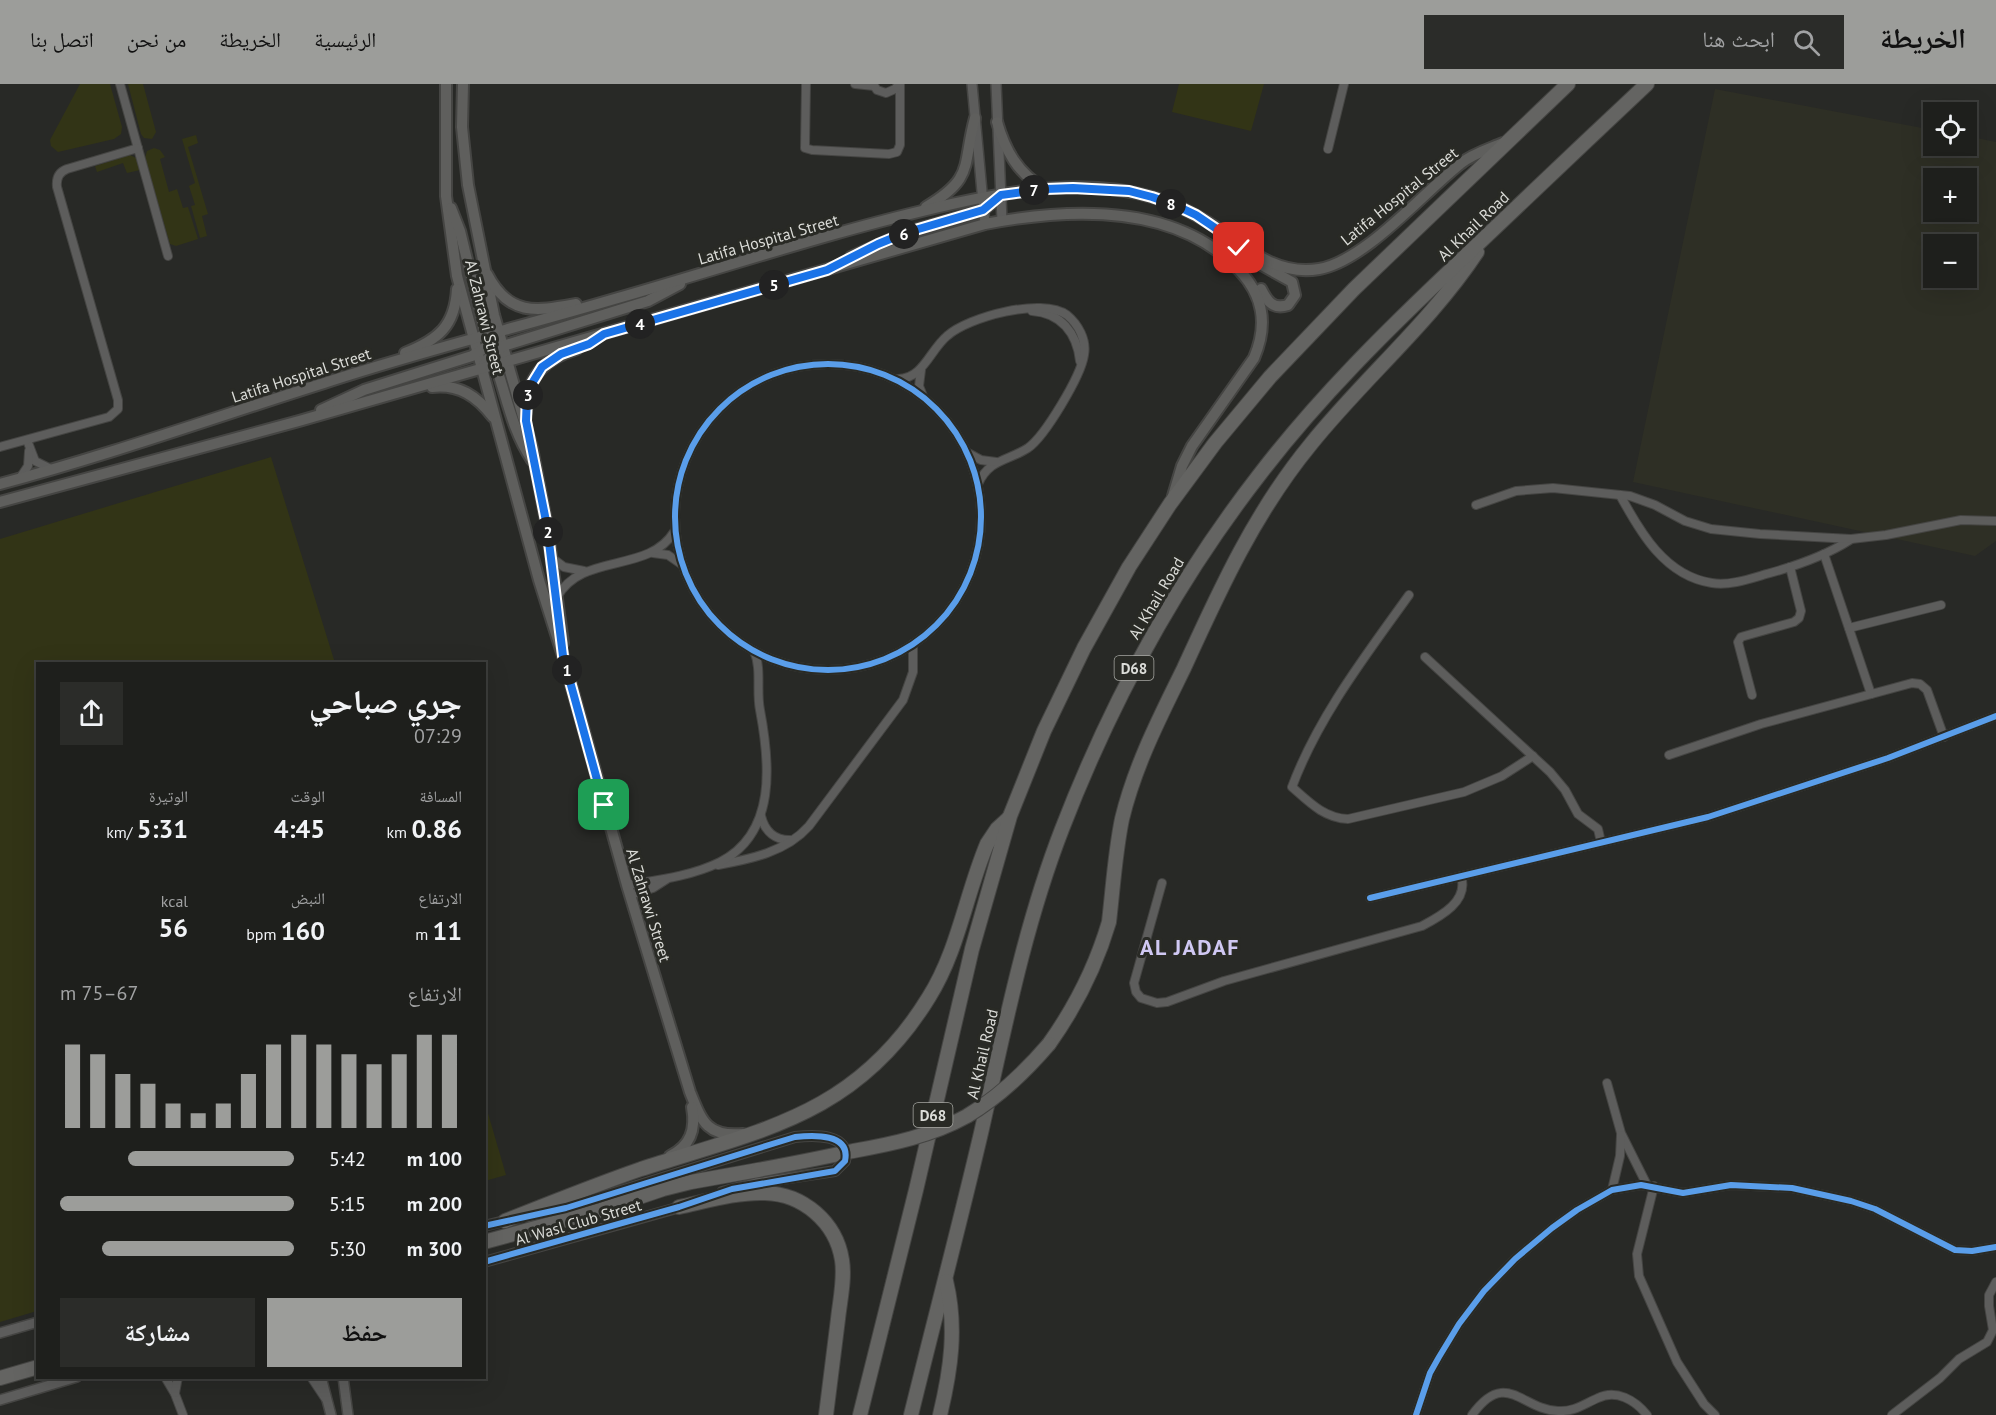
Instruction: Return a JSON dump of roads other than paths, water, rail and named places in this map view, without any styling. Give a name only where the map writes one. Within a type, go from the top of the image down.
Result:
[{"type":"highway","name":"Al Khail Road","points":[[860,1415],[972,949],[1010,816],[1044,731],[1084,648],[1129,567],[1170,504],[1215,443],[1278,369],[1354,288],[1568,84]]},
{"type":"highway","name":"Al Khail Road","points":[[911,1415],[968,1188],[1020,961],[1039,896],[1060,832],[1094,750],[1133,670],[1176,595],[1214,536],[1260,473],[1303,421],[1387,330],[1647,84]]},
{"type":"highway","points":[[486,1241],[691,1182],[894,1143],[942,1128],[965,1117],[1002,1092],[1019,1077],[1050,1044],[1081,993],[1104,938],[1122,819],[1139,765],[1159,716],[1237,555],[1265,507],[1311,443],[1364,383],[1433,312],[1489,234]]},
{"type":"highway","points":[[505,1221],[639,1170],[761,1132],[811,1110],[842,1092],[872,1068],[900,1038],[934,989],[950,952],[984,853],[992,837],[1010,816]]},
{"type":"highway","points":[[679,1207],[736,1195],[778,1194],[805,1204],[831,1229],[840,1248],[843,1276],[826,1415]]},
{"type":"highway","points":[[940,1415],[950,1368],[953,1337],[951,1307],[945,1277]]},
{"type":"highway","points":[[0,1378],[36,1368]]},
{"type":"main road","name":"Al Zahrawi Street","points":[[446,84],[446,196],[457,276],[474,340]]},
{"type":"main road","name":"Al Zahrawi Street","points":[[463,84],[461,116],[464,156],[483,266],[499,332]]},
{"type":"main road","points":[[916,213],[944,196],[962,176],[967,163],[975,118]]},
{"type":"main road","points":[[997,122],[1008,151],[1019,169],[1045,189]]},
{"type":"main road","name":"Latifa Hospital Street","points":[[499,332],[821,238],[916,213],[981,198],[1045,189],[1129,191],[1152,197],[1196,215],[1268,262],[1286,268],[1317,269],[1333,265],[1366,246],[1460,164],[1509,141]]},
{"type":"main road","points":[[827,270],[905,233],[983,210],[1001,195]]},
{"type":"main road","points":[[446,196],[460,231],[491,349],[518,435],[535,465]]},
{"type":"main road","points":[[474,340],[508,361],[984,224],[1076,213],[1122,216],[1145,220],[1180,231],[1206,243],[1254,278],[1271,304],[1279,307],[1291,303],[1295,290],[1292,282],[1252,260],[1236,242]]},
{"type":"main road","points":[[1170,504],[1182,466],[1192,446],[1254,358],[1260,344],[1263,322],[1259,300],[1253,286],[1229,258]]},
{"type":"main road","points":[[483,266],[497,289],[506,298],[524,308],[542,310],[575,304],[594,305]]},
{"type":"main road","points":[[385,364],[395,357],[424,345],[441,333],[454,310],[457,276]]},
{"type":"main road","points":[[299,421],[364,390],[648,301],[664,294],[687,278]]},
{"type":"main road","points":[[0,502],[299,421],[482,368],[499,332]]},
{"type":"main road","points":[[526,421],[527,396],[542,367],[561,354],[589,344],[604,334]]},
{"type":"main road","name":"Latifa Hospital Street","points":[[0,483],[385,364],[474,340]]},
{"type":"main road","name":"Al Zahrawi Street","points":[[508,361],[526,421],[535,465],[552,558],[563,656]]},
{"type":"main road","name":"Al Zahrawi Street","points":[[482,368],[539,580],[563,656],[628,890],[690,1092],[701,1119],[716,1132],[731,1135],[761,1132]]},
{"type":"main road","points":[[413,388],[448,386],[466,392],[485,406],[499,427]]},
{"type":"main road","name":"Al Zahrawi Street","points":[[639,1170],[673,1155],[688,1143],[694,1124],[690,1092]]},
{"type":"street","points":[[120,84],[168,256]]},
{"type":"street","points":[[806,84],[805,148],[889,154],[897,152],[900,145],[899,84]]},
{"type":"street","points":[[855,84],[873,85],[877,90],[886,93],[895,89],[899,84]]},
{"type":"street","points":[[972,84],[984,224]]},
{"type":"street","points":[[996,84],[1002,221]]},
{"type":"street","points":[[1328,148],[1344,84]]},
{"type":"street","points":[[0,447],[109,417],[118,410],[118,400],[57,187],[57,179],[67,168],[138,148]]},
{"type":"street","points":[[894,378],[906,378],[921,369],[938,345],[958,327],[982,318],[1043,306],[1063,312],[1071,319],[1082,336],[1084,356],[1043,434],[1026,449],[996,462],[978,484]]},
{"type":"street","points":[[822,363],[859,367],[894,378],[923,396],[952,426],[968,453],[978,484],[981,523],[978,549],[960,594],[944,616],[913,644],[874,662],[831,670],[789,665],[754,651],[729,634],[711,617],[697,597],[681,564],[675,532],[674,503],[691,447],[717,411],[751,384],[778,372],[822,363]]},
{"type":"street","points":[[921,369],[919,386],[923,396]]},
{"type":"street","points":[[27,440],[35,461],[51,469]]},
{"type":"street","points":[[20,478],[28,466],[29,449]]},
{"type":"street","points":[[968,453],[981,460],[996,462]]},
{"type":"street","points":[[1476,505],[1502,494],[1540,488],[1620,495],[1647,501],[1684,521],[1711,529],[1851,539],[1903,532],[1960,520],[1996,521]]},
{"type":"street","points":[[1620,495],[1637,527],[1651,546],[1689,575],[1712,583],[1747,580],[1790,567],[1824,554],[1851,539]]},
{"type":"street","points":[[556,598],[572,579],[586,571],[653,553],[663,546],[675,532]]},
{"type":"street","points":[[653,553],[668,555],[681,564]]},
{"type":"street","points":[[1824,554],[1871,694]]},
{"type":"street","points":[[552,558],[564,567],[586,571]]},
{"type":"street","points":[[1752,695],[1738,642],[1742,637],[1794,622],[1799,618],[1801,611],[1790,567]]},
{"type":"street","points":[[1409,595],[1336,700],[1297,772],[1292,787],[1323,813],[1348,819],[1464,792],[1502,776],[1533,756]]},
{"type":"street","points":[[1849,628],[1941,605]]},
{"type":"street","points":[[628,890],[711,866],[758,856],[796,839],[809,826],[903,700],[913,672],[913,644]]},
{"type":"street","points":[[711,866],[738,850],[752,835],[761,816],[765,790],[766,756],[758,697],[758,663],[754,651]]},
{"type":"street","points":[[1425,657],[1558,781],[1582,818],[1598,830],[1601,842]]},
{"type":"street","points":[[1669,755],[1761,724],[1908,684],[1920,684],[1927,690],[1944,737]]},
{"type":"street","points":[[1370,898],[1719,813],[1888,758],[1996,716]]},
{"type":"street","points":[[761,816],[771,834],[786,840],[796,839]]},
{"type":"street","points":[[1162,883],[1134,983],[1138,996],[1157,1003],[1175,1000],[1224,981],[1422,926],[1439,916],[1459,899],[1463,886],[1461,876]]},
{"type":"street","points":[[1607,1083],[1621,1133],[1650,1185],[1636,1254],[1639,1276],[1677,1362],[1704,1404],[1715,1415]]},
{"type":"street","points":[[1612,1190],[1620,1156],[1621,1133]]},
{"type":"street","name":"Al Wasl Club Street","points":[[486,1226],[566,1208],[795,1137],[833,1139],[844,1148],[845,1161],[835,1171],[732,1189],[679,1207],[486,1261]]},
{"type":"street","points":[[1416,1415],[1430,1373],[1438,1357],[1484,1291],[1515,1259],[1552,1228],[1577,1210],[1612,1190],[1628,1186],[1650,1185],[1683,1193],[1731,1185],[1772,1186],[1812,1191],[1875,1209],[1955,1250],[1972,1251],[1996,1247]]},
{"type":"street","points":[[1892,1415],[1940,1378],[1959,1359],[1987,1342],[1994,1316],[1989,1301],[1991,1290],[1996,1282]]},
{"type":"street","points":[[0,1333],[36,1323]]},
{"type":"street","points":[[0,1400],[70,1379]]},
{"type":"street","points":[[166,1379],[176,1394],[183,1415]]},
{"type":"street","points":[[176,1394],[178,1379]]},
{"type":"street","points":[[312,1379],[328,1402]]},
{"type":"street","points":[[322,1379],[331,1415]]},
{"type":"street","points":[[344,1379],[348,1415]]},
{"type":"street","points":[[1473,1415],[1479,1406],[1491,1397],[1506,1393],[1516,1394],[1539,1407],[1557,1411],[1575,1409],[1604,1396],[1616,1395],[1634,1402],[1647,1415]]},
{"type":"district","name":"AL JADAF","points":[[1190,947]]}]
